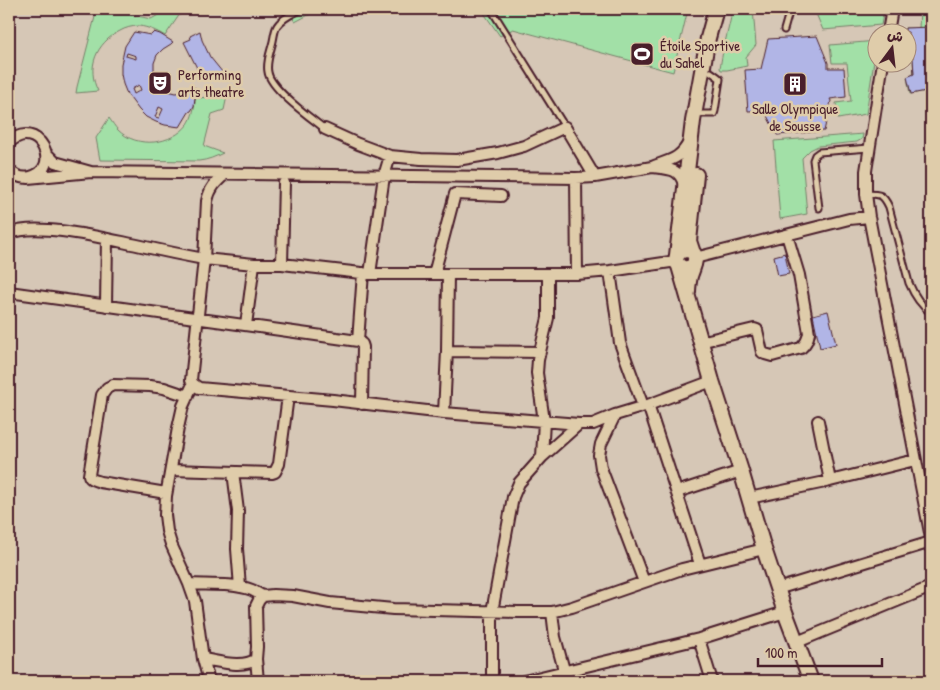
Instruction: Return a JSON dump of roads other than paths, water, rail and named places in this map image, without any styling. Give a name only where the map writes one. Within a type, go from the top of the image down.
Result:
[{"type":"main road","points":[[716,9],[708,38],[690,141],[685,188],[688,292],[700,342],[764,549],[811,681]]},
{"type":"main road","points":[[686,260],[703,114],[725,9]]},
{"type":"street","points":[[890,22],[892,9]]},
{"type":"street","points":[[881,72],[866,171],[866,194],[931,538]]},
{"type":"street","points":[[325,129],[390,156],[421,160],[457,160],[498,154],[524,146],[565,127],[595,177]]},
{"type":"street","points":[[9,143],[13,139],[22,136],[32,137],[43,145],[46,153],[44,168],[28,178]]},
{"type":"street","points":[[9,170],[14,176],[28,178],[91,172],[576,178],[595,177],[652,167],[679,156],[690,141]]},
{"type":"street","points":[[46,153],[55,162],[91,172]]},
{"type":"street","points":[[358,341],[366,274],[384,176],[390,156]]},
{"type":"street","points":[[652,167],[675,171],[680,174],[685,188]]},
{"type":"street","points":[[225,174],[214,184],[208,194],[207,201],[204,259],[191,380],[199,388],[444,413],[593,424],[712,381]]},
{"type":"street","points":[[576,178],[577,274]]},
{"type":"street","points":[[282,264],[284,183]]},
{"type":"street","points":[[434,274],[455,194],[500,196]]},
{"type":"street","points":[[9,234],[21,230],[52,230],[204,259],[254,264],[282,264],[366,274],[577,274],[686,260],[849,219],[869,217]]},
{"type":"street","points":[[700,342],[754,329],[757,330],[762,352],[768,355],[772,356],[804,346],[809,333],[799,275],[787,235]]},
{"type":"street","points":[[106,306],[107,239]]},
{"type":"street","points":[[246,325],[254,264]]},
{"type":"street","points":[[610,271],[620,343],[646,406],[677,492],[700,564]]},
{"type":"street","points":[[444,413],[448,274]]},
{"type":"street","points":[[542,457],[544,421],[538,360],[548,318],[548,274]]},
{"type":"street","points":[[9,292],[358,341],[363,347],[362,404]]},
{"type":"street","points":[[447,351],[540,352]]},
{"type":"street","points":[[193,384],[183,406],[178,428],[166,493],[165,515],[171,544],[195,601],[203,659],[209,681]]},
{"type":"street","points":[[166,493],[100,482],[90,477],[102,395],[107,388],[113,385],[157,387],[188,396]]},
{"type":"street","points":[[171,470],[275,472],[279,464],[288,396]]},
{"type":"street","points":[[615,415],[601,444],[599,455],[601,468],[644,582]]},
{"type":"street","points":[[818,422],[830,481]]},
{"type":"street","points":[[492,681],[492,612],[513,497],[519,483],[542,457],[579,424]]},
{"type":"street","points":[[749,498],[830,481],[915,460]]},
{"type":"street","points":[[677,492],[741,471]]},
{"type":"street","points":[[233,472],[238,511],[240,587]]},
{"type":"street","points":[[777,589],[931,542]]},
{"type":"street","points":[[189,584],[240,587],[252,590],[263,596],[293,596],[330,603],[393,609],[552,612],[700,564],[764,549]]},
{"type":"street","points":[[796,642],[931,587]]},
{"type":"street","points":[[258,681],[256,606],[263,596]]},
{"type":"street","points":[[552,612],[555,637],[566,676]]},
{"type":"street","points":[[524,681],[566,676],[699,639],[785,612]]},
{"type":"street","points":[[699,639],[712,681]]},
{"type":"street","points":[[203,659],[240,664],[250,663],[256,659]]},
{"type":"lane","points":[[302,9],[282,20],[277,26],[268,62],[268,72],[270,79],[280,90],[299,109],[325,129]]},
{"type":"lane","points":[[491,9],[565,127]]},
{"type":"lane","points":[[784,30],[790,9]]},
{"type":"lane","points":[[819,208],[813,160],[815,155],[819,152],[869,148]]},
{"type":"lane","points":[[866,194],[881,195],[889,206],[912,291],[922,305],[931,313]]},
{"type":"place","name":"Étoile Sportive du Sahel","points":[[642,54]]},
{"type":"place","name":"Performing arts theatre","points":[[160,83]]},
{"type":"place","name":"Salle Olympique de Sousse","points":[[795,84]]}]
